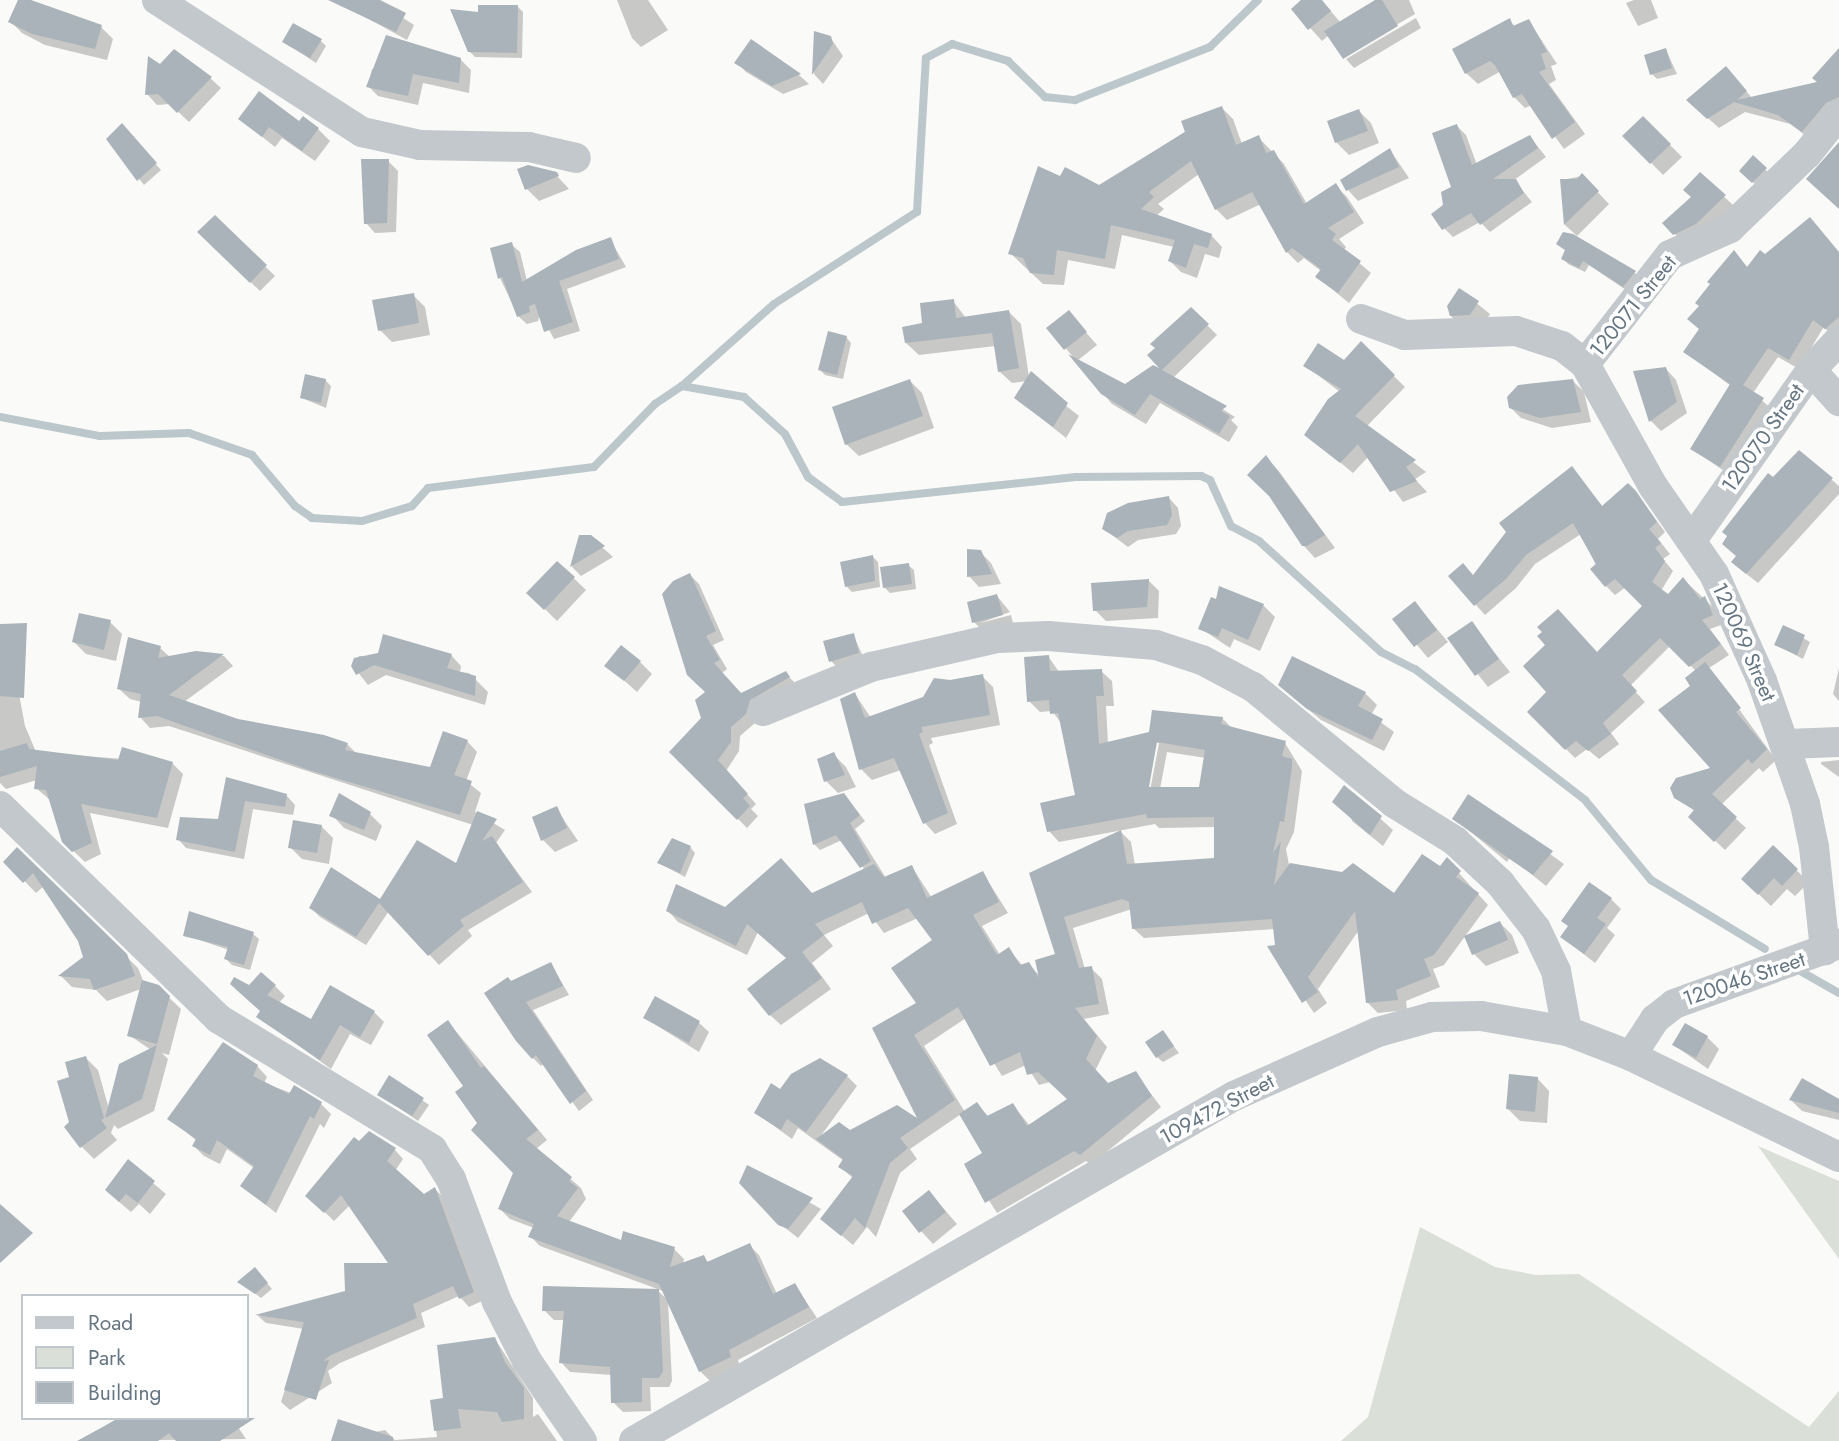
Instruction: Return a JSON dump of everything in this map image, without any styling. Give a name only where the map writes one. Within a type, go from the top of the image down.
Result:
[{"type":"street","points":[[157,0],[362,132],[420,145],[529,147],[576,158]]},
{"type":"street","name":"120071 Street","points":[[1585,364],[1670,255],[1730,228],[1807,154],[1839,114]]},
{"type":"street","points":[[1361,319],[1405,335],[1516,331],[1562,346],[1585,364]]},
{"type":"street","name":"120070 Street","points":[[1692,540],[1811,370],[1839,340]]},
{"type":"street","name":"120069 Street","points":[[1585,364],[1653,486],[1692,540],[1736,617],[1787,744],[1814,847],[1832,947]]},
{"type":"street","points":[[1811,370],[1839,401]]},
{"type":"street","points":[[763,711],[871,667],[998,638],[1048,636],[1156,645],[1202,660],[1253,687],[1394,803],[1455,841],[1500,883],[1536,929],[1556,971],[1567,1031]]},
{"type":"street","points":[[1787,744],[1839,741]]},
{"type":"street","points":[[0,806],[219,1019],[432,1149],[451,1179],[497,1302],[527,1361],[582,1441]]},
{"type":"street","name":"120046 Street","points":[[1631,1056],[1655,1019],[1674,1004],[1832,947]]},
{"type":"street","name":"109472 Street","points":[[634,1441],[1234,1096],[1378,1032],[1432,1017],[1481,1016],[1567,1031],[1631,1056],[1839,1157]]},
{"type":"green space","points":[[1758,1146],[1839,1181],[1839,1259]]},
{"type":"green space","points":[[1420,1227],[1495,1267],[1536,1275],[1579,1274],[1809,1427],[1839,1391],[1839,1441],[1341,1441],[1368,1417]]},
{"type":"building","points":[[18,0],[31,0],[102,25],[95,49],[32,34],[8,22]]},
{"type":"building","points":[[328,0],[380,0],[406,13],[396,32]]},
{"type":"building","points":[[1301,0],[1322,0],[1331,11],[1308,30],[1291,9]]},
{"type":"building","points":[[1375,0],[1382,0],[1398,26],[1343,59],[1324,31]]},
{"type":"building","points":[[478,5],[518,5],[517,53],[468,52],[450,9],[478,12]]},
{"type":"building","points":[[1510,18],[1513,26],[1529,19],[1547,52],[1541,54],[1546,69],[1539,72],[1575,122],[1552,139],[1522,94],[1513,98],[1495,65],[1490,61],[1465,74],[1452,49]]},
{"type":"building","points":[[293,23],[322,39],[310,58],[282,42]]},
{"type":"building","points":[[814,31],[831,36],[833,44],[812,75]]},
{"type":"building","points":[[386,35],[461,58],[459,83],[413,74],[408,96],[366,87]]},
{"type":"building","points":[[751,39],[801,74],[772,86],[734,63]]},
{"type":"building","points":[[1666,48],[1672,68],[1650,75],[1644,55]]},
{"type":"building","points":[[1839,48],[1839,97],[1826,103],[1802,132],[1778,115],[1734,102],[1707,119],[1686,100],[1726,66],[1747,91],[1737,100],[1817,82],[1812,78]]},
{"type":"building","points":[[174,49],[212,77],[177,113],[158,94],[145,95],[148,56],[160,64]]},
{"type":"building","points":[[259,91],[299,121],[303,116],[319,128],[302,151],[269,127],[262,137],[238,119]]},
{"type":"building","points":[[1222,106],[1236,145],[1259,135],[1266,153],[1274,150],[1304,204],[1336,183],[1354,212],[1328,228],[1336,234],[1332,240],[1361,261],[1338,293],[1315,277],[1321,269],[1292,248],[1286,253],[1252,192],[1215,210],[1191,161],[1149,192],[1154,197],[1141,209],[1212,234],[1208,248],[1194,244],[1186,268],[1168,261],[1175,240],[1111,225],[1105,259],[1057,250],[1054,275],[1030,273],[1023,258],[1008,254],[1038,166],[1060,176],[1065,167],[1099,185],[1185,132],[1181,121]]},
{"type":"building","points":[[1359,109],[1368,131],[1335,143],[1327,121]]},
{"type":"building","points":[[1643,116],[1671,144],[1650,164],[1622,136]]},
{"type":"building","points":[[122,123],[157,163],[137,181],[106,139]]},
{"type":"building","points":[[1457,124],[1472,165],[1530,135],[1538,148],[1493,179],[1516,179],[1524,193],[1480,225],[1471,213],[1442,230],[1431,214],[1443,205],[1441,192],[1451,187],[1432,133]]},
{"type":"building","points":[[1839,142],[1839,209],[1806,179]]},
{"type":"building","points":[[1390,148],[1399,167],[1346,191],[1340,180]]},
{"type":"building","points":[[1753,155],[1767,168],[1752,183],[1739,171]]},
{"type":"building","points":[[361,159],[389,159],[387,223],[364,224]]},
{"type":"building","points":[[528,165],[557,172],[559,176],[525,190],[517,169]]},
{"type":"building","points":[[1700,172],[1726,195],[1696,224],[1673,235],[1662,223],[1691,197],[1683,190]]},
{"type":"building","points":[[1582,173],[1599,191],[1564,225],[1560,179],[1577,179]]},
{"type":"building","points":[[215,215],[267,265],[250,283],[197,232]]},
{"type":"building","points":[[1810,217],[1839,252],[1839,317],[1825,329],[1813,320],[1789,360],[1768,348],[1743,385],[1764,398],[1720,467],[1690,449],[1730,384],[1683,352],[1699,329],[1687,319],[1699,306],[1695,303],[1710,284],[1707,282],[1734,250],[1747,267],[1760,250],[1765,254]]},
{"type":"building","points":[[1563,232],[1573,234],[1636,271],[1623,287],[1583,261],[1579,268],[1561,259],[1565,250],[1556,244]]},
{"type":"building","points":[[611,237],[619,259],[559,281],[573,322],[544,332],[535,304],[529,306],[530,312],[517,317],[502,277],[498,279],[490,248],[512,242],[522,282],[576,250]]},
{"type":"building","points":[[1459,288],[1479,301],[1470,315],[1450,316],[1447,306]]},
{"type":"building","points":[[414,293],[419,323],[378,331],[372,300]]},
{"type":"building","points":[[954,299],[956,318],[1009,310],[1019,368],[998,372],[992,333],[905,343],[902,327],[922,323],[920,303]]},
{"type":"building","points":[[1191,307],[1209,324],[1162,370],[1227,406],[1221,411],[1230,416],[1219,434],[1150,394],[1135,415],[1101,394],[1068,354],[1125,384],[1153,365],[1159,368],[1147,355],[1155,348],[1150,344]]},
{"type":"building","points":[[1069,310],[1087,332],[1064,350],[1046,328]]},
{"type":"building","points":[[828,331],[847,336],[837,375],[818,370]]},
{"type":"building","points":[[1361,341],[1395,375],[1355,416],[1416,460],[1406,467],[1417,481],[1390,492],[1358,444],[1340,463],[1304,435],[1328,399],[1341,389],[1303,366],[1318,343],[1344,360]]},
{"type":"building","points":[[1666,367],[1677,402],[1649,422],[1633,371]]},
{"type":"building","points":[[1031,371],[1068,403],[1053,427],[1014,398]]},
{"type":"building","points":[[305,374],[326,379],[321,403],[300,398]]},
{"type":"building","points":[[910,379],[923,416],[845,445],[832,407]]},
{"type":"building","points":[[1573,379],[1581,412],[1540,418],[1509,408],[1507,397],[1518,385]]},
{"type":"building","points":[[1799,450],[1833,478],[1746,574],[1731,562],[1736,556],[1722,544],[1727,536],[1722,532],[1768,473],[1773,477]]},
{"type":"building","points":[[1266,455],[1325,535],[1307,546],[1302,546],[1269,496],[1247,475]]},
{"type":"building","points":[[1572,466],[1602,506],[1628,483],[1636,491],[1657,522],[1649,529],[1661,543],[1655,548],[1665,561],[1652,582],[1668,594],[1683,577],[1700,599],[1705,596],[1713,615],[1702,620],[1721,644],[1689,667],[1660,638],[1622,675],[1637,691],[1603,723],[1611,734],[1588,751],[1576,741],[1565,750],[1527,712],[1546,692],[1523,666],[1545,645],[1537,636],[1542,632],[1537,627],[1558,609],[1597,652],[1642,606],[1615,579],[1605,587],[1590,569],[1596,564],[1573,523],[1526,555],[1506,579],[1474,606],[1448,576],[1463,563],[1473,575],[1506,532],[1499,523]]},
{"type":"building","points":[[1169,496],[1172,515],[1167,525],[1128,531],[1117,538],[1102,529],[1107,513],[1128,503]]},
{"type":"building","points":[[579,535],[591,535],[605,546],[570,567]]},
{"type":"building","points":[[967,549],[981,550],[992,574],[967,577]]},
{"type":"building","points":[[873,555],[875,581],[845,587],[840,562]]},
{"type":"building","points":[[557,561],[575,577],[544,610],[526,593]]},
{"type":"building","points":[[909,563],[912,584],[883,588],[880,567]]},
{"type":"building","points":[[690,573],[716,631],[706,636],[720,660],[714,663],[741,693],[786,671],[790,677],[750,700],[746,714],[731,727],[731,742],[718,760],[748,794],[743,798],[750,806],[737,820],[669,752],[701,718],[695,700],[705,692],[687,675],[662,594],[673,581]]},
{"type":"building","points":[[1149,579],[1147,607],[1093,611],[1091,583]]},
{"type":"building","points":[[1219,586],[1264,604],[1248,640],[1222,628],[1218,637],[1198,629],[1211,597],[1216,599]]},
{"type":"building","points":[[997,594],[1003,615],[972,623],[967,602]]},
{"type":"building","points":[[1415,601],[1437,630],[1414,647],[1392,619]]},
{"type":"building","points":[[79,613],[111,620],[104,650],[72,642]]},
{"type":"building","points":[[1472,621],[1499,659],[1475,676],[1447,638]]},
{"type":"building","points":[[27,623],[24,698],[0,696],[0,624]]},
{"type":"building","points":[[1783,625],[1805,635],[1797,655],[1774,645]]},
{"type":"building","points":[[854,633],[859,653],[829,662],[823,641]]},
{"type":"building","points":[[383,634],[452,654],[447,668],[476,676],[475,696],[374,665],[356,675],[351,666],[354,658],[378,653]]},
{"type":"building","points":[[128,637],[161,646],[158,658],[196,651],[224,654],[169,695],[238,719],[324,735],[348,743],[345,750],[430,767],[443,731],[468,740],[454,775],[472,781],[460,815],[309,770],[157,716],[138,718],[141,694],[117,689]]},
{"type":"building","points":[[621,645],[641,661],[624,681],[604,666]]},
{"type":"building","points":[[1049,655],[1050,671],[1102,669],[1104,696],[1096,696],[1099,744],[1149,732],[1152,710],[1223,717],[1221,724],[1286,741],[1282,756],[1292,759],[1292,767],[1284,822],[1280,821],[1273,853],[1281,841],[1274,885],[1290,863],[1342,872],[1353,863],[1394,893],[1422,854],[1440,866],[1447,857],[1461,871],[1456,877],[1479,893],[1434,955],[1424,959],[1431,976],[1396,990],[1398,1000],[1366,1003],[1355,911],[1308,977],[1318,992],[1302,1003],[1267,946],[1275,945],[1272,919],[1132,929],[1129,902],[1122,899],[1064,917],[1079,968],[1092,966],[1099,1004],[1075,1008],[1097,1036],[1086,1059],[1108,1083],[1136,1071],[1152,1096],[1080,1155],[1074,1151],[985,1203],[964,1164],[982,1153],[959,1114],[977,1102],[987,1116],[1013,1103],[1027,1126],[1067,1099],[1038,1072],[1027,1075],[1020,1052],[990,1066],[958,1007],[914,1035],[955,1100],[900,1138],[908,1148],[890,1163],[865,1228],[855,1218],[841,1236],[820,1219],[853,1176],[838,1167],[843,1159],[816,1139],[839,1122],[850,1130],[897,1105],[917,1118],[872,1028],[916,1003],[891,968],[932,940],[908,908],[872,924],[862,902],[815,924],[824,935],[802,952],[822,978],[769,1016],[747,989],[786,958],[747,924],[736,946],[666,911],[676,884],[725,907],[781,858],[812,893],[874,864],[884,877],[912,865],[927,898],[983,871],[999,902],[973,915],[997,955],[1009,947],[1020,965],[1029,962],[1039,978],[1035,960],[1055,954],[1029,873],[1121,830],[1127,864],[1214,858],[1214,817],[1147,818],[1146,814],[1047,832],[1040,803],[1075,795],[1058,713],[1050,714],[1049,700],[1027,702],[1024,657]],"holes":[[[1157,742],[1205,750],[1199,787],[1149,787]]]},
{"type":"building","points":[[1292,656],[1366,692],[1358,706],[1383,719],[1372,740],[1307,709],[1278,685]]},
{"type":"building","points":[[1705,662],[1741,708],[1736,712],[1767,749],[1752,764],[1748,759],[1712,794],[1737,817],[1714,842],[1688,817],[1694,810],[1674,798],[1670,788],[1676,778],[1710,768],[1658,710],[1690,686],[1685,678]]},
{"type":"building","points":[[983,674],[990,715],[921,727],[923,732],[919,734],[948,813],[923,824],[894,758],[859,770],[840,699],[855,692],[865,718],[923,697],[934,678],[950,680]]},
{"type":"building","points":[[27,743],[29,749],[118,760],[122,747],[173,762],[157,818],[81,804],[92,843],[72,852],[62,842],[46,790],[34,789],[37,766],[0,777],[0,751]]},
{"type":"building","points":[[834,752],[845,775],[824,782],[817,759]]},
{"type":"building","points":[[226,777],[287,794],[285,807],[245,801],[235,852],[176,840],[180,817],[218,819]]},
{"type":"building","points":[[1344,785],[1382,816],[1370,835],[1332,802]]},
{"type":"building","points":[[339,793],[371,812],[364,830],[329,816]]},
{"type":"building","points":[[844,793],[860,815],[850,823],[871,861],[860,868],[836,835],[813,845],[804,804]]},
{"type":"building","points":[[1468,794],[1553,851],[1533,875],[1452,819]]},
{"type":"building","points":[[557,806],[567,828],[541,841],[532,817]]},
{"type":"building","points":[[477,811],[497,819],[482,841],[492,836],[523,882],[460,920],[464,926],[428,956],[379,903],[356,937],[309,908],[331,867],[380,899],[417,840],[456,863]]},
{"type":"building","points":[[293,820],[322,825],[317,853],[288,848]]},
{"type":"building","points":[[672,838],[691,846],[680,873],[657,863]]},
{"type":"building","points":[[1773,845],[1798,869],[1782,886],[1774,878],[1758,895],[1741,879]]},
{"type":"building","points":[[17,847],[127,954],[135,976],[94,990],[90,979],[58,976],[83,957],[78,941],[33,873],[23,883],[3,862]]},
{"type":"building","points":[[1589,882],[1612,898],[1597,918],[1606,924],[1584,954],[1560,937],[1568,926],[1561,921]]},
{"type":"building","points":[[189,911],[254,932],[244,965],[224,959],[228,947],[183,936]]},
{"type":"building","points":[[1500,921],[1508,940],[1472,955],[1464,936]]},
{"type":"building","points":[[551,962],[563,986],[526,1002],[586,1091],[570,1104],[536,1055],[532,1059],[516,1041],[484,993],[508,977],[511,981]]},
{"type":"building","points":[[261,972],[276,985],[267,995],[311,1019],[330,985],[375,1011],[360,1037],[340,1025],[320,1060],[256,1017],[260,1011],[230,984],[234,977],[249,985]]},
{"type":"building","points":[[142,980],[159,985],[170,996],[157,1044],[127,1036]]},
{"type":"building","points":[[655,996],[700,1021],[689,1043],[643,1018]]},
{"type":"building","points":[[448,1020],[481,1068],[484,1066],[538,1130],[526,1139],[572,1177],[569,1181],[578,1188],[557,1216],[621,1240],[623,1231],[675,1247],[670,1267],[704,1255],[707,1262],[750,1243],[773,1294],[795,1283],[809,1307],[729,1350],[731,1357],[699,1372],[659,1284],[528,1237],[534,1224],[498,1209],[513,1173],[471,1130],[477,1123],[455,1092],[463,1086],[427,1035]]},
{"type":"building","points":[[1685,1023],[1708,1036],[1696,1058],[1672,1045]]},
{"type":"building","points":[[1163,1030],[1174,1046],[1156,1058],[1145,1042]]},
{"type":"building","points":[[223,1042],[258,1065],[253,1076],[289,1094],[294,1085],[322,1102],[314,1119],[310,1116],[266,1205],[240,1186],[254,1166],[217,1140],[210,1155],[192,1146],[196,1139],[167,1119]]},
{"type":"building","points":[[157,1045],[142,1099],[105,1118],[119,1064]]},
{"type":"building","points":[[86,1056],[104,1118],[101,1120],[107,1128],[80,1148],[64,1127],[69,1122],[57,1081],[69,1077],[65,1062]]},
{"type":"building","points":[[820,1058],[848,1075],[806,1132],[787,1119],[781,1130],[754,1113],[771,1083],[780,1089],[791,1074]]},
{"type":"building","points":[[1509,1074],[1538,1077],[1535,1112],[1506,1109]]},
{"type":"building","points":[[389,1075],[424,1098],[412,1116],[377,1095]]},
{"type":"building","points":[[1802,1078],[1839,1099],[1839,1113],[1789,1100]]},
{"type":"building","points":[[369,1131],[396,1148],[387,1161],[424,1194],[435,1187],[474,1292],[459,1299],[453,1286],[413,1304],[417,1318],[331,1355],[323,1361],[329,1360],[316,1400],[284,1390],[304,1322],[255,1315],[345,1291],[344,1263],[388,1263],[341,1195],[324,1213],[305,1196],[354,1137],[359,1141]]},
{"type":"building","points":[[128,1159],[155,1181],[138,1203],[126,1194],[119,1202],[105,1190]]},
{"type":"building","points":[[747,1165],[813,1198],[788,1229],[778,1225],[739,1183]]},
{"type":"building","points":[[929,1190],[946,1212],[919,1233],[902,1211]]},
{"type":"building","points":[[0,1204],[33,1233],[0,1263]]},
{"type":"building","points":[[255,1267],[268,1283],[255,1294],[237,1282]]},
{"type":"building","points":[[543,1286],[659,1289],[663,1371],[659,1378],[642,1378],[642,1402],[611,1403],[610,1367],[559,1363],[564,1311],[542,1311]]},
{"type":"building","points":[[495,1337],[505,1362],[524,1388],[524,1419],[502,1422],[497,1412],[458,1409],[461,1428],[434,1431],[430,1400],[443,1398],[437,1345]]},
{"type":"building","points":[[255,1418],[220,1441],[176,1441],[169,1433],[158,1441],[77,1441],[115,1420]]},
{"type":"building","points":[[338,1419],[393,1437],[393,1441],[331,1441]]},
{"type":"waterway","points":[[682,386],[774,304],[917,212],[926,58],[952,44],[1008,61],[1045,97],[1075,100],[1210,47],[1258,0]]},
{"type":"waterway","points":[[0,417],[100,436],[189,433],[252,455],[295,506],[312,518],[362,521],[412,506],[428,488],[594,467],[655,404],[682,386],[744,397],[785,434],[808,477],[842,502],[1076,477],[1201,476],[1210,480],[1231,526],[1259,541],[1381,652],[1415,669],[1585,800],[1651,880],[1765,949]]},
{"type":"waterway","points":[[1802,972],[1839,993]]}]
